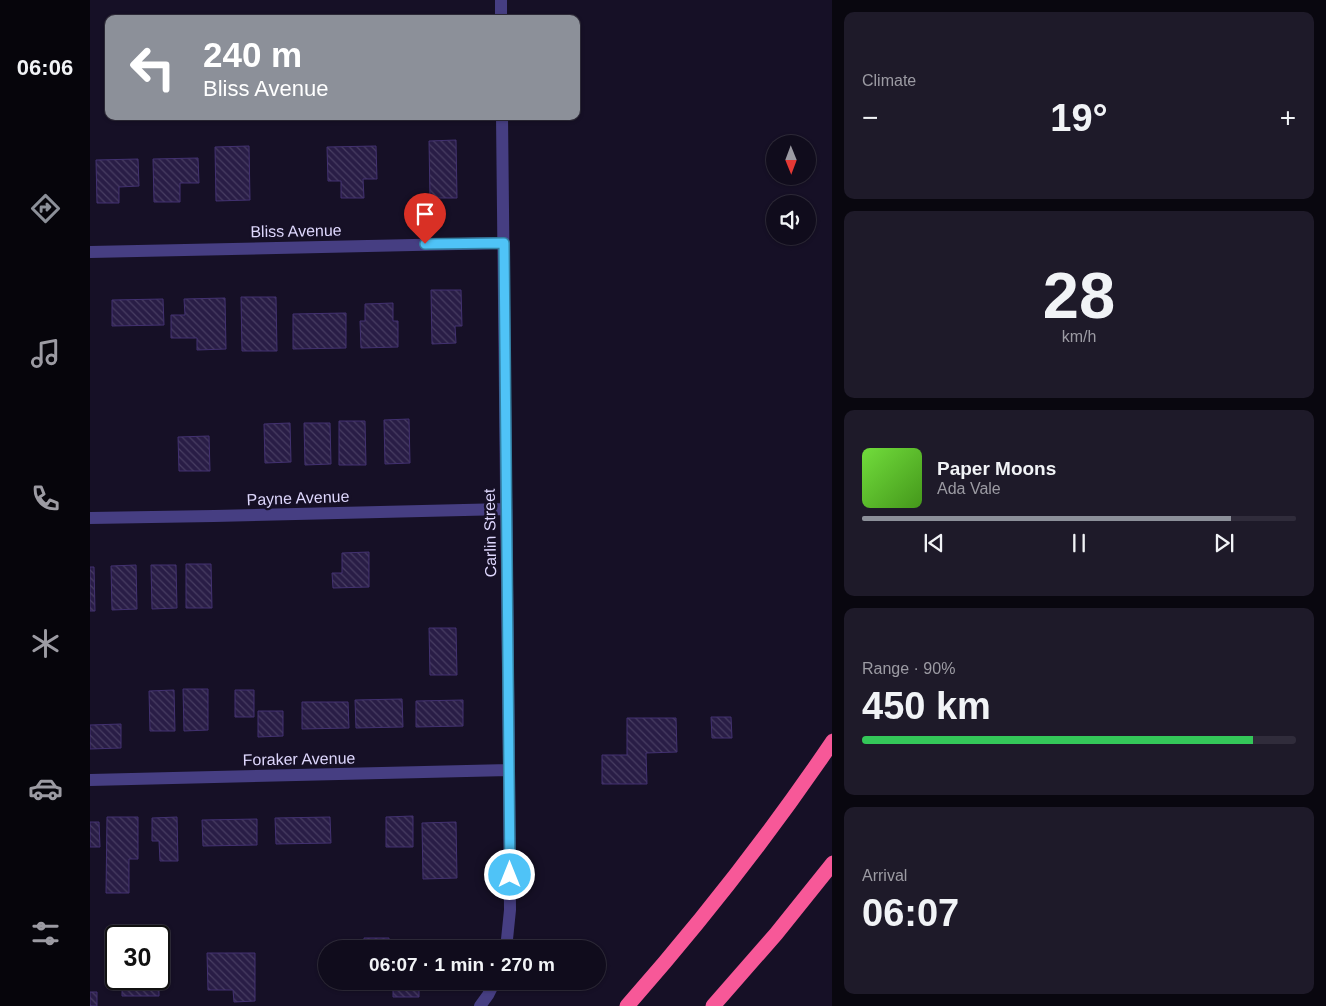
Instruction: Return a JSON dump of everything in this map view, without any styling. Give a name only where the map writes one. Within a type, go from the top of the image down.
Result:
[{"type":"highway","points":[[627,1006],[663,965],[762,842],[832,741]]},
{"type":"highway","points":[[713,1006],[776,934],[832,863]]},
{"type":"street","points":[[501,0],[501,15]]},
{"type":"street","name":"Carlin Street","points":[[502,120],[510,910],[507,940]]},
{"type":"street","name":"Bliss Avenue","points":[[90,252],[504,243]]},
{"type":"street","name":"Payne Avenue","points":[[90,518],[506,509]]},
{"type":"street","name":"Foraker Avenue","points":[[90,780],[509,770]]},
{"type":"street","points":[[480,1006],[490,990]]},
{"type":"building","points":[[456,140],[457,198],[430,198],[429,141]]},
{"type":"building","points":[[249,146],[250,200],[216,201],[215,147]]},
{"type":"building","points":[[376,146],[377,179],[363,179],[364,198],[341,198],[341,181],[328,181],[327,147]]},
{"type":"building","points":[[198,158],[199,183],[180,183],[180,202],[154,202],[153,159]]},
{"type":"building","points":[[138,159],[139,186],[119,187],[119,203],[97,203],[96,160]]},
{"type":"building","points":[[431,290],[461,290],[462,326],[455,326],[456,343],[432,344]]},
{"type":"building","points":[[241,297],[276,297],[277,351],[242,351]]},
{"type":"building","points":[[225,298],[226,349],[197,350],[197,338],[171,338],[171,315],[185,315],[184,299]]},
{"type":"building","points":[[163,299],[164,325],[112,326],[112,300]]},
{"type":"building","points":[[393,303],[393,321],[398,321],[398,347],[361,348],[360,321],[365,321],[365,304]]},
{"type":"building","points":[[346,313],[346,348],[293,349],[293,314]]},
{"type":"building","points":[[409,419],[410,463],[385,464],[384,420]]},
{"type":"building","points":[[339,421],[365,421],[366,465],[339,465]]},
{"type":"building","points":[[290,423],[291,462],[265,463],[264,424]]},
{"type":"building","points":[[304,423],[330,423],[331,464],[305,465]]},
{"type":"building","points":[[209,436],[210,471],[179,471],[178,437]]},
{"type":"building","points":[[369,552],[369,587],[333,588],[332,573],[342,573],[342,553]]},
{"type":"building","points":[[186,564],[211,564],[212,608],[186,608]]},
{"type":"building","points":[[136,565],[137,609],[112,610],[111,566]]},
{"type":"building","points":[[151,565],[176,565],[177,608],[152,609]]},
{"type":"building","points":[[90,567],[94,567],[95,611],[90,611]]},
{"type":"building","points":[[429,628],[456,628],[457,675],[430,675]]},
{"type":"building","points":[[183,689],[208,689],[208,730],[184,731]]},
{"type":"building","points":[[174,690],[175,731],[150,731],[149,691]]},
{"type":"building","points":[[235,690],[254,690],[254,717],[235,717]]},
{"type":"building","points":[[402,699],[403,727],[356,728],[355,700]]},
{"type":"building","points":[[463,700],[463,726],[416,727],[416,701]]},
{"type":"building","points":[[302,702],[348,702],[349,728],[302,729]]},
{"type":"building","points":[[258,711],[283,711],[283,736],[258,737]]},
{"type":"building","points":[[711,717],[731,717],[732,738],[712,738]]},
{"type":"building","points":[[627,718],[676,718],[677,752],[646,753],[647,784],[602,784],[602,755],[627,755]]},
{"type":"building","points":[[121,724],[121,748],[90,749],[90,725]]},
{"type":"building","points":[[413,816],[413,847],[386,847],[386,817]]},
{"type":"building","points":[[107,817],[138,817],[138,859],[129,859],[129,893],[106,893]]},
{"type":"building","points":[[177,817],[178,861],[160,861],[159,841],[152,841],[152,818]]},
{"type":"building","points":[[330,817],[331,843],[276,844],[275,818]]},
{"type":"building","points":[[257,819],[257,845],[203,846],[202,820]]},
{"type":"building","points":[[90,822],[99,822],[100,847],[90,847]]},
{"type":"building","points":[[456,822],[457,878],[423,879],[422,823]]},
{"type":"building","points":[[364,938],[389,938],[389,940],[364,940]]},
{"type":"building","points":[[207,953],[255,953],[255,1001],[234,1002],[233,990],[208,990]]},
{"type":"building","points":[[122,990],[159,990],[159,996],[122,996]]},
{"type":"building","points":[[393,990],[419,990],[419,997],[393,997]]},
{"type":"building","points":[[90,992],[97,992],[97,1006],[90,1006]]},
{"type":"route","points":[[425,244],[504,243],[510,875]]}]
